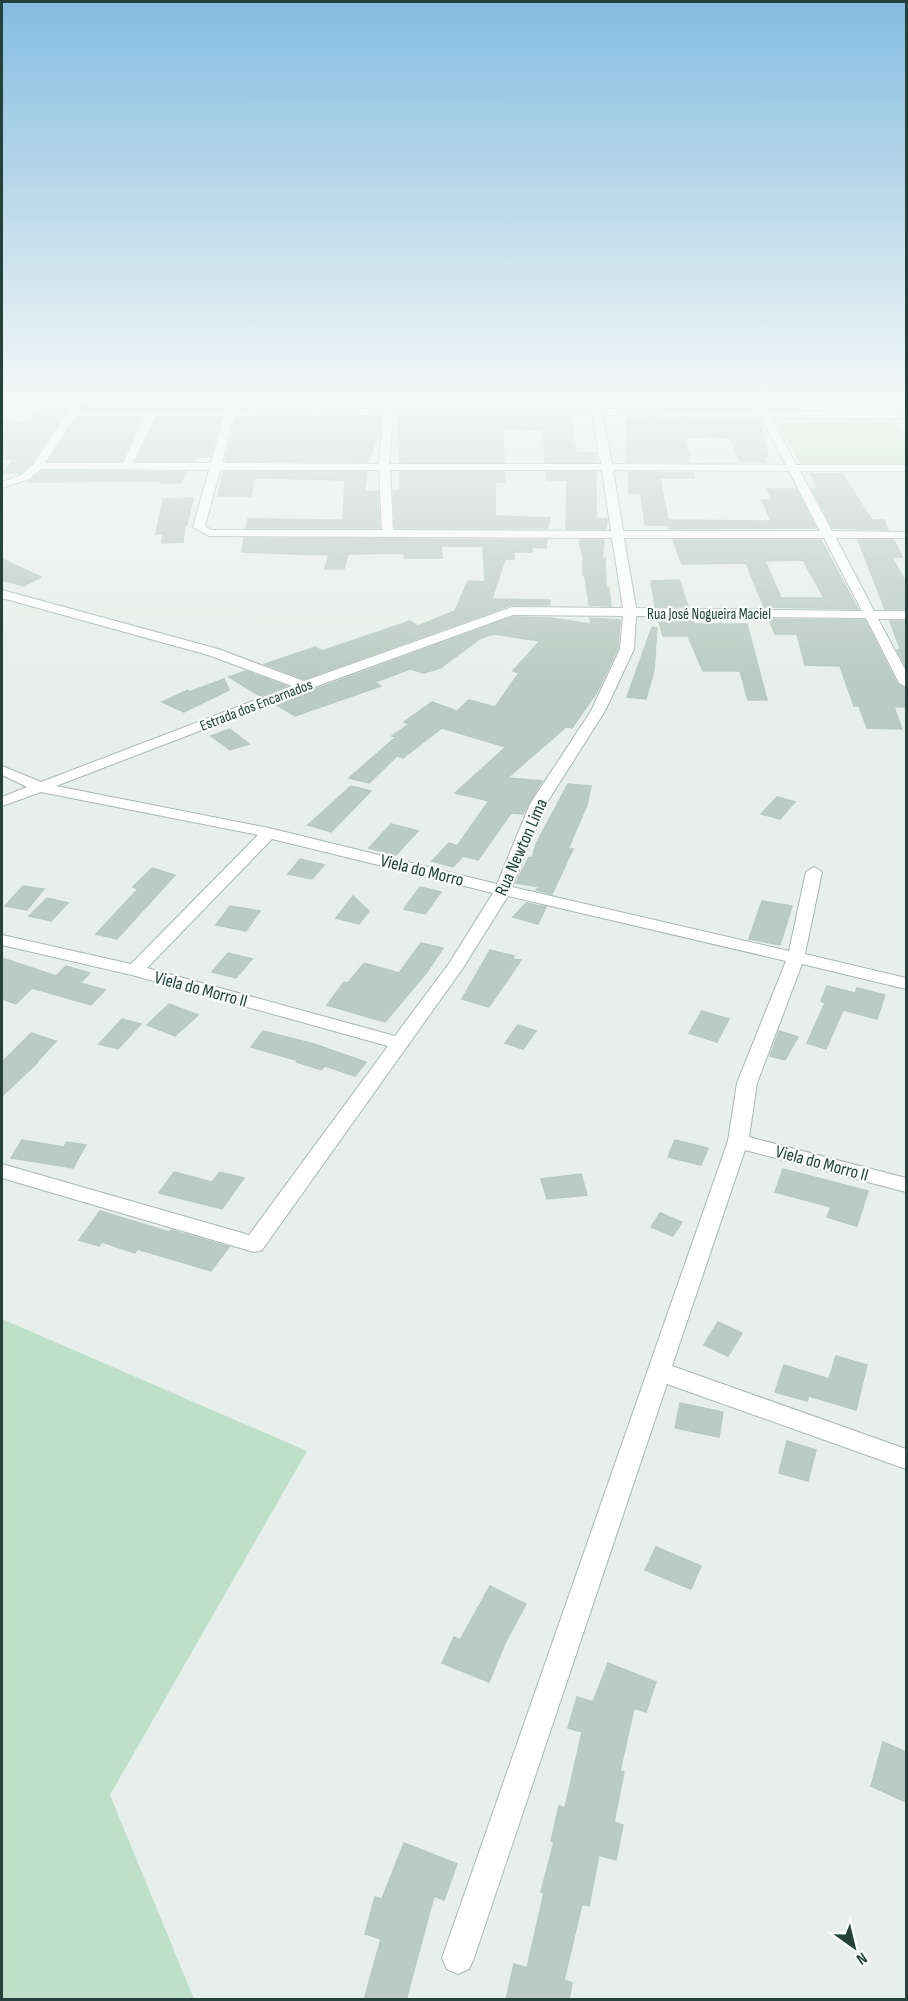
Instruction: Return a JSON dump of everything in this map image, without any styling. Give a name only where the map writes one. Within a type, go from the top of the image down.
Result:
[{"type":"street","points":[[208,491],[199,527],[209,533],[906,535]]},
{"type":"street","points":[[386,491],[388,535]]},
{"type":"street","name":"Rua Newton Lima","points":[[2,1171],[254,1244],[458,964],[503,890],[538,804],[598,711],[608,691],[627,649],[630,613],[611,491]]},
{"type":"street","points":[[805,491],[872,614],[906,683]]},
{"type":"street","points":[[2,594],[213,652],[304,686]]},
{"type":"street","name":"Rua José Nogueira Maciel","points":[[512,611],[906,615]]},
{"type":"street","name":"Estrada dos Encarnados","points":[[2,802],[304,686],[512,611]]},
{"type":"street","name":"Viela do Morro","points":[[2,770],[42,788],[269,833],[503,890],[906,983]]},
{"type":"street","points":[[135,970],[269,833]]},
{"type":"street","points":[[458,1958],[738,1141],[747,1083],[796,958],[814,872]]},
{"type":"street","name":"Viela do Morro II","points":[[2,940],[135,970],[399,1044]]},
{"type":"street","name":"Viela do Morro II","points":[[738,1141],[906,1185]]},
{"type":"street","points":[[658,1371],[906,1459]]},
{"type":"green space","points":[[2,1319],[307,1451],[110,1795],[194,1999],[2,1999]]},
{"type":"building","points":[[219,491],[252,491],[251,496],[218,496]]},
{"type":"building","points":[[344,491],[378,491],[380,528],[246,528],[248,519],[343,520]]},
{"type":"building","points":[[393,491],[495,491],[495,516],[550,518],[548,528],[395,528]]},
{"type":"building","points":[[567,491],[596,491],[596,518],[607,519],[606,529],[566,529]]},
{"type":"building","points":[[663,491],[668,520],[771,521],[762,500],[772,500],[768,491],[797,491],[816,528],[669,529],[668,525],[645,525],[641,493],[629,493]]},
{"type":"building","points":[[813,491],[853,491],[872,520],[884,520],[888,530],[833,528]]},
{"type":"building","points":[[193,498],[187,525],[185,525],[183,542],[162,543],[163,534],[156,534],[163,499]]},
{"type":"building","points":[[244,538],[547,540],[546,548],[532,547],[532,552],[514,552],[514,559],[505,559],[492,599],[550,600],[550,605],[511,605],[304,679],[265,664],[315,647],[322,651],[410,621],[418,626],[455,611],[468,581],[485,582],[483,546],[441,546],[442,558],[404,558],[405,553],[348,554],[344,569],[325,569],[329,555],[242,552]]},
{"type":"building","points":[[579,540],[604,540],[602,558],[605,558],[606,588],[609,588],[611,606],[589,605]]},
{"type":"building","points":[[673,540],[821,540],[858,609],[764,607],[746,563],[682,564]],"holes":[[[803,560],[824,598],[781,598],[765,561]]]},
{"type":"building","points":[[858,540],[894,540],[902,557],[892,557],[906,583],[906,609],[885,609]]},
{"type":"building","points":[[2,559],[41,577],[24,586],[2,580]]},
{"type":"building","points":[[679,580],[688,606],[655,606],[651,581]]},
{"type":"building","points":[[513,617],[550,618],[591,624],[590,618],[620,620],[618,648],[597,692],[572,728],[566,727],[507,778],[542,781],[523,814],[511,813],[478,860],[463,856],[453,867],[432,861],[449,843],[457,846],[489,801],[455,793],[506,747],[442,728],[403,758],[397,756],[369,783],[349,778],[396,737],[392,736],[409,724],[404,722],[432,702],[457,711],[469,700],[495,707],[519,673],[513,671],[540,641],[494,634],[481,638],[440,668],[424,673],[410,669],[375,682],[381,686],[295,716],[275,704]]},
{"type":"building","points":[[658,618],[693,619],[694,624],[747,624],[767,700],[748,700],[740,671],[703,671],[688,636],[663,636]]},
{"type":"building","points":[[769,619],[865,620],[897,684],[906,689],[906,707],[894,707],[902,729],[867,728],[859,706],[854,706],[840,666],[805,665],[797,634],[775,634]]},
{"type":"building","points":[[890,621],[906,621],[906,667],[897,650],[900,649]]},
{"type":"building","points":[[652,627],[657,628],[654,670],[646,699],[627,697]]},
{"type":"building","points":[[246,671],[286,686],[260,696],[229,677]]},
{"type":"building","points":[[224,679],[229,690],[184,712],[162,702],[188,690],[189,692]]},
{"type":"building","points":[[230,729],[249,744],[230,750],[211,736]]},
{"type":"building","points":[[568,784],[591,786],[587,805],[568,849],[573,849],[552,894],[536,890],[539,887],[516,883],[529,857],[532,858],[536,844]]},
{"type":"building","points":[[351,786],[371,791],[331,832],[308,825]]},
{"type":"building","points":[[777,797],[795,802],[780,819],[761,814]]},
{"type":"building","points":[[391,824],[418,831],[396,855],[369,848]]},
{"type":"building","points":[[300,859],[324,865],[312,879],[288,874]]},
{"type":"building","points":[[152,868],[175,875],[117,939],[96,934],[138,889],[133,887]]},
{"type":"building","points":[[23,886],[44,889],[27,910],[5,906]]},
{"type":"building","points":[[420,887],[441,892],[425,914],[404,909]]},
{"type":"building","points":[[353,896],[369,911],[359,924],[336,918]]},
{"type":"building","points":[[47,898],[68,903],[51,921],[29,916]]},
{"type":"building","points":[[762,901],[792,906],[780,945],[749,939]]},
{"type":"building","points":[[526,903],[546,907],[538,924],[513,917]]},
{"type":"building","points":[[230,906],[260,911],[246,931],[216,925]]},
{"type":"building","points":[[421,943],[443,948],[427,972],[385,1022],[327,1005],[344,982],[348,983],[364,963],[399,973]]},
{"type":"building","points":[[490,950],[514,956],[512,959],[521,960],[489,1007],[462,999]]},
{"type":"building","points":[[228,953],[252,959],[236,978],[212,972]]},
{"type":"building","points":[[2,958],[56,976],[66,966],[90,973],[80,983],[105,990],[91,1005],[32,988],[16,1004],[2,999]]},
{"type":"building","points":[[827,986],[855,993],[857,988],[885,995],[877,1019],[843,1010],[826,1049],[807,1043],[825,1003],[821,1001]]},
{"type":"building","points":[[169,1004],[198,1015],[175,1036],[147,1025]]},
{"type":"building","points":[[702,1011],[729,1019],[717,1042],[689,1033]]},
{"type":"building","points":[[122,1019],[141,1024],[118,1049],[99,1044]]},
{"type":"building","points":[[518,1025],[536,1031],[523,1049],[505,1043]]},
{"type":"building","points":[[263,1031],[314,1044],[366,1062],[355,1076],[325,1066],[321,1070],[251,1047]]},
{"type":"building","points":[[779,1031],[798,1037],[785,1060],[770,1056]]},
{"type":"building","points":[[31,1033],[56,1041],[37,1063],[2,1096],[2,1062]]},
{"type":"building","points":[[22,1140],[64,1147],[67,1142],[86,1145],[73,1168],[11,1158]]},
{"type":"building","points":[[675,1140],[708,1148],[701,1165],[668,1157]]},
{"type":"building","points":[[783,1169],[868,1191],[857,1226],[827,1217],[831,1207],[775,1192]]},
{"type":"building","points":[[174,1172],[212,1182],[220,1172],[244,1178],[222,1209],[159,1193]]},
{"type":"building","points":[[581,1174],[587,1195],[547,1199],[541,1179]]},
{"type":"building","points":[[100,1211],[229,1247],[211,1271],[137,1249],[135,1253],[102,1242],[99,1246],[79,1240]]},
{"type":"building","points":[[660,1213],[682,1222],[673,1236],[651,1227]]},
{"type":"building","points":[[718,1322],[742,1333],[728,1356],[704,1345]]},
{"type":"building","points":[[836,1356],[867,1365],[856,1410],[809,1396],[807,1401],[775,1392],[784,1365],[829,1379]]},
{"type":"building","points":[[680,1403],[723,1412],[719,1437],[675,1428]]},
{"type":"building","points":[[787,1441],[816,1450],[808,1481],[779,1473]]},
{"type":"building","points":[[656,1547],[701,1566],[691,1589],[645,1570]]},
{"type":"building","points":[[490,1586],[526,1604],[505,1643],[489,1682],[442,1663],[454,1637],[460,1640]]},
{"type":"building","points":[[608,1663],[656,1682],[646,1712],[634,1708],[620,1771],[624,1772],[614,1822],[623,1825],[616,1860],[599,1855],[589,1906],[582,1904],[564,1980],[572,1983],[569,2000],[506,2000],[514,1964],[527,1968],[544,1893],[541,1892],[554,1842],[551,1841],[559,1806],[565,1808],[582,1732],[568,1728],[577,1697],[593,1702]]},
{"type":"building","points":[[883,1742],[906,1752],[906,1802],[871,1786]]},
{"type":"building","points":[[404,1843],[457,1864],[444,1900],[434,1896],[406,2000],[364,2000],[381,1939],[365,1934],[375,1897],[382,1899]]}]
